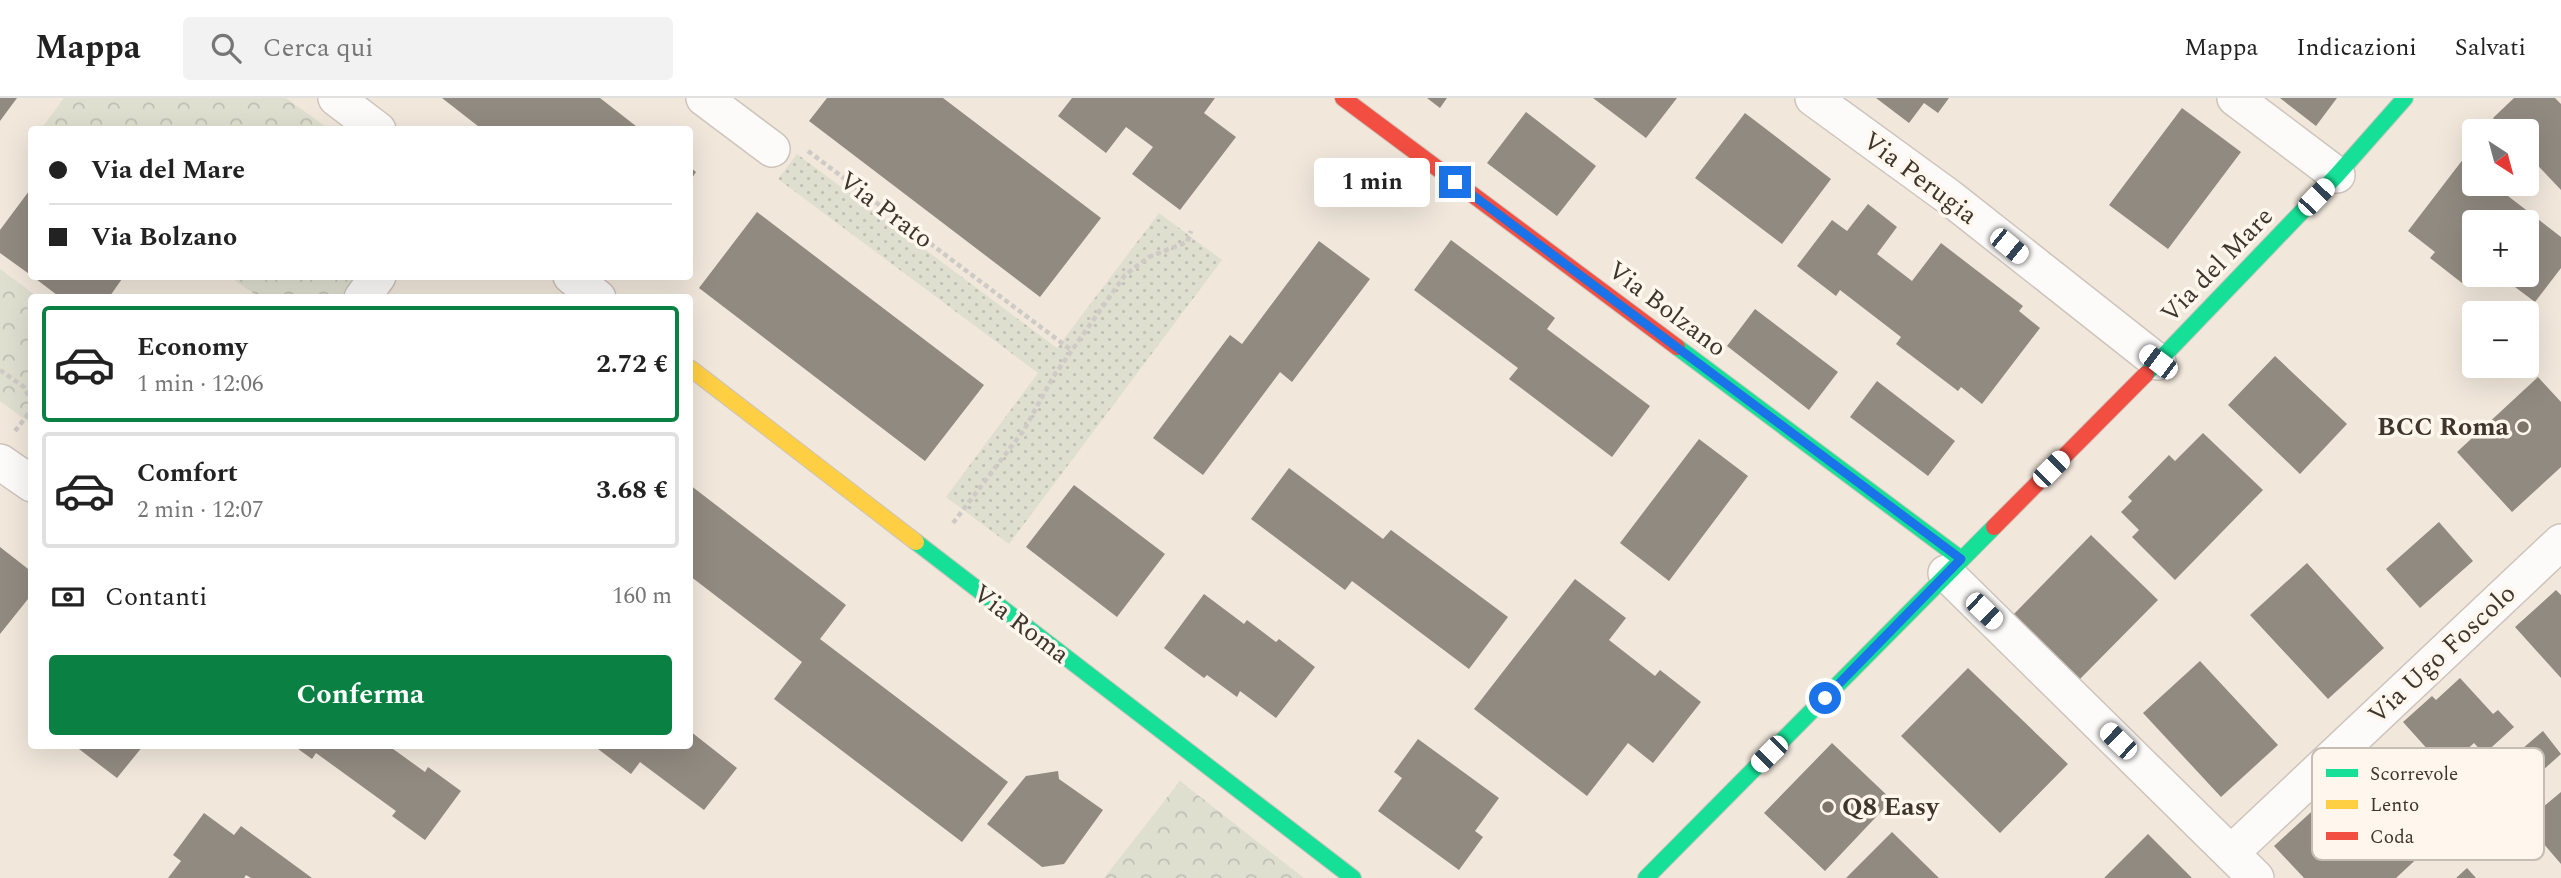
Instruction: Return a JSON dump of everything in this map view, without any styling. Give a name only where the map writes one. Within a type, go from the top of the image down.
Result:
[{"type":"street","points":[[337,98],[373,126]]},
{"type":"street","points":[[705,98],[772,149]]},
{"type":"street","name":"Via Bolzano","points":[[1343,98],[1954,566]]},
{"type":"street","name":"Via Perugia","points":[[1813,98],[1949,197],[2158,362]]},
{"type":"street","points":[[2235,98],[2337,175]]},
{"type":"street","name":"Via del Mare","points":[[1646,878],[2158,362],[2337,175],[2405,98]]},
{"type":"street","points":[[576,280],[593,294]]},
{"type":"street","name":"Via Roma","points":[[693,370],[1353,878]]},
{"type":"street","points":[[0,462],[28,481]]},
{"type":"street","name":"Via Ugo Foscolo","points":[[2344,748],[2559,547]]},
{"type":"street","points":[[1954,566],[2256,878]]},
{"type":"street","name":"Via Ugo Foscolo","points":[[2232,852],[2312,777]]},
{"type":"path","name":"Via Prato","points":[[772,149],[784,133],[1071,350]]},
{"type":"path","points":[[930,555],[1024,430],[1071,350],[1125,275],[1149,257],[1187,242],[1191,231]]},
{"type":"path","points":[[0,370],[24,387],[28,395]]},
{"type":"green space","points":[[64,98],[286,98],[325,126],[43,126]]},
{"type":"green space","points":[[797,154],[1057,348],[1159,213],[1222,260],[1009,544],[946,497],[1038,373],[778,179]]},
{"type":"green space","points":[[0,269],[34,294],[28,294],[28,422],[0,401]]},
{"type":"green space","points":[[234,280],[361,280],[350,294],[255,294]]},
{"type":"green space","points":[[1180,781],[1304,878],[1104,878]]},
{"type":"building","points":[[0,98],[17,98],[0,121]]},
{"type":"building","points":[[442,98],[600,98],[636,126],[478,126]]},
{"type":"building","points":[[827,98],[943,98],[1101,218],[1040,297],[809,121]]},
{"type":"building","points":[[1072,98],[1215,98],[1204,113],[1236,137],[1180,210],[1132,174],[1153,147],[1126,127],[1106,153],[1058,116]]},
{"type":"building","points":[[1427,98],[1447,98],[1440,108]]},
{"type":"building","points":[[1593,98],[1677,98],[1646,138]]},
{"type":"building","points":[[1876,98],[1949,98],[1938,113],[1924,103],[1909,123]]},
{"type":"building","points":[[2280,98],[2337,98],[2316,126]]},
{"type":"building","points":[[2514,98],[2555,98],[2561,104],[2561,190],[2539,167],[2539,119],[2493,118]]},
{"type":"building","points":[[2182,108],[2241,152],[2168,249],[2109,205]]},
{"type":"building","points":[[1526,112],[1596,166],[1557,216],[1487,163]]},
{"type":"building","points":[[1745,113],[1831,179],[1782,244],[1695,178]]},
{"type":"building","points":[[2462,161],[2462,196],[2508,196],[2526,210],[2462,210],[2462,283],[2430,258],[2435,252],[2408,231]]},
{"type":"building","points":[[28,192],[28,273],[0,253],[0,230]]},
{"type":"building","points":[[1868,204],[1897,227],[1877,254],[1912,281],[1941,243],[2023,306],[2019,311],[2040,328],[1982,404],[1961,387],[1958,391],[1896,344],[1901,337],[1840,290],[1836,296],[1797,266],[1832,220],[1847,231]]},
{"type":"building","points":[[757,212],[984,385],[925,461],[699,288]]},
{"type":"building","points":[[2539,220],[2561,237],[2561,268],[2534,301],[2515,287],[2539,287]]},
{"type":"building","points":[[1451,240],[1555,318],[1547,329],[1650,406],[1612,457],[1509,379],[1518,368],[1414,290]]},
{"type":"building","points":[[1319,241],[1370,279],[1292,382],[1280,372],[1203,475],[1153,438],[1230,335],[1242,344]]},
{"type":"building","points":[[37,280],[121,280],[111,294],[56,294]]},
{"type":"building","points":[[1755,309],[1838,372],[1809,410],[1727,346]]},
{"type":"building","points":[[2275,356],[2347,424],[2300,474],[2228,405]]},
{"type":"building","name":"BCC Roma","points":[[2537,378],[2561,402],[2561,467],[2512,512],[2457,452]]},
{"type":"building","points":[[1877,381],[1955,441],[1928,476],[1850,417]]},
{"type":"building","points":[[2203,433],[2263,490],[2175,580],[2132,537],[2139,530],[2121,512],[2132,501],[2128,497],[2169,455],[2175,461]]},
{"type":"building","points":[[1699,439],[1748,476],[1669,581],[1620,543]]},
{"type":"building","points":[[1289,468],[1383,539],[1391,530],[1508,617],[1469,669],[1352,581],[1345,590],[1251,519]]},
{"type":"building","points":[[1074,485],[1165,554],[1117,617],[1026,547]]},
{"type":"building","points":[[693,487],[846,605],[820,639],[1008,782],[962,842],[774,699],[802,662],[693,578]]},
{"type":"building","points":[[2439,522],[2473,561],[2420,608],[2386,569]]},
{"type":"building","points":[[2091,535],[2158,600],[2078,681],[2012,616]]},
{"type":"building","points":[[0,547],[28,569],[28,599],[0,634]]},
{"type":"building","points":[[2307,563],[2384,648],[2328,699],[2250,615]]},
{"type":"building","points":[[1575,579],[1626,618],[1609,640],[1655,676],[1660,670],[1701,702],[1653,763],[1628,743],[1587,796],[1474,709]]},
{"type":"building","points":[[2556,590],[2561,595],[2561,678],[2515,627]]},
{"type":"building","points":[[1204,594],[1244,624],[1247,620],[1276,642],[1279,639],[1315,667],[1276,718],[1240,691],[1237,697],[1207,675],[1204,678],[1164,648]]},
{"type":"building","points":[[2200,661],[2278,745],[2221,797],[2143,713]]},
{"type":"building","points":[[1968,668],[2068,764],[2000,833],[1901,736]]},
{"type":"building","points":[[2460,678],[2493,714],[2498,710],[2514,727],[2491,748],[2479,748],[2474,743],[2469,748],[2426,748],[2403,722],[2432,696],[2436,700]]},
{"type":"building","points":[[2543,731],[2561,754],[2544,769],[2544,748],[2523,748]]},
{"type":"building","points":[[693,733],[737,768],[704,810],[640,762],[631,774],[598,749],[693,749]]},
{"type":"building","points":[[1418,739],[1499,798],[1475,831],[1483,837],[1459,870],[1378,811],[1402,778],[1394,772]]},
{"type":"building","name":"Q8 Easy","points":[[1832,743],[1892,800],[1825,871],[1764,813]]},
{"type":"building","points":[[79,749],[141,749],[117,778]]},
{"type":"building","points":[[298,749],[393,749],[425,772],[428,767],[461,791],[425,840],[392,816],[396,811],[316,753],[312,759]]},
{"type":"building","points":[[1058,771],[1059,779],[1103,810],[1064,864],[1042,867],[987,824],[1026,776]]},
{"type":"building","points":[[2561,792],[2561,864],[2544,844],[2544,806]]},
{"type":"building","points":[[2312,811],[2312,860],[2415,860],[2396,878],[2304,878],[2274,846]]},
{"type":"building","points":[[204,813],[234,835],[241,826],[312,878],[251,878],[246,875],[244,878],[168,878],[181,861],[173,855]]},
{"type":"building","points":[[1892,832],[1939,878],[1846,878]]},
{"type":"building","points":[[2148,834],[2192,878],[2104,878]]},
{"type":"building","points":[[2467,868],[2476,878],[2456,878]]},
{"type":"traffic: fast","points":[[2146,374],[2337,175],[2405,98]]},
{"type":"traffic: fast","points":[[1677,347],[1961,559]]},
{"type":"traffic: fast","points":[[1646,878],[1994,527]]},
{"type":"traffic: fast","points":[[916,542],[1353,878]]},
{"type":"traffic: slow","points":[[693,370],[916,542]]},
{"type":"traffic: jam","points":[[1343,98],[1677,347]]},
{"type":"traffic: jam","points":[[1994,527],[2146,374]]},
{"type":"place","name":"BCC Roma","points":[[2523,427]]},
{"type":"place","name":"Q8 Easy","points":[[1828,807]]},
{"type":"route","points":[[1455,182],[1961,559],[1825,698]]}]
